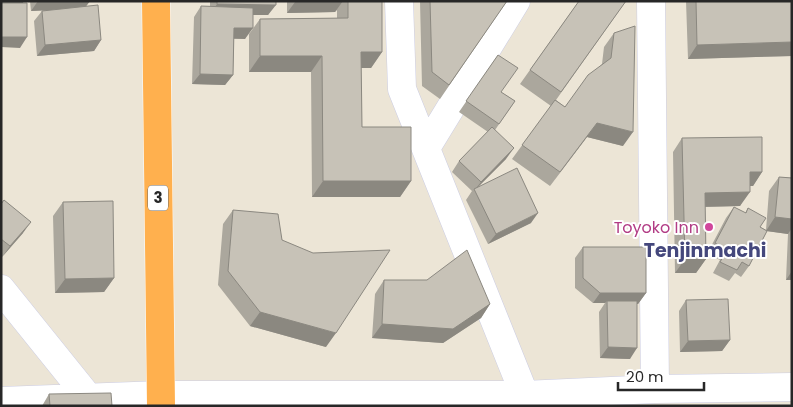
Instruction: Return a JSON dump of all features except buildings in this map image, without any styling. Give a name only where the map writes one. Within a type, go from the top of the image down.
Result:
[{"type":"highway","name":"3","points":[[156,1],[161,400]]},
{"type":"street","points":[[399,1],[402,89],[528,402]]},
{"type":"street","points":[[426,148],[516,1]]},
{"type":"street","points":[[652,1],[655,389]]},
{"type":"street","points":[[1,289],[88,397]]},
{"type":"street","points":[[1,401],[88,397],[161,400],[528,402],[655,389],[792,388]]},
{"type":"place","name":"Toyoko Inn","points":[[709,227]]},
{"type":"district","name":"Tenjinmachi","points":[[705,250]]}]
